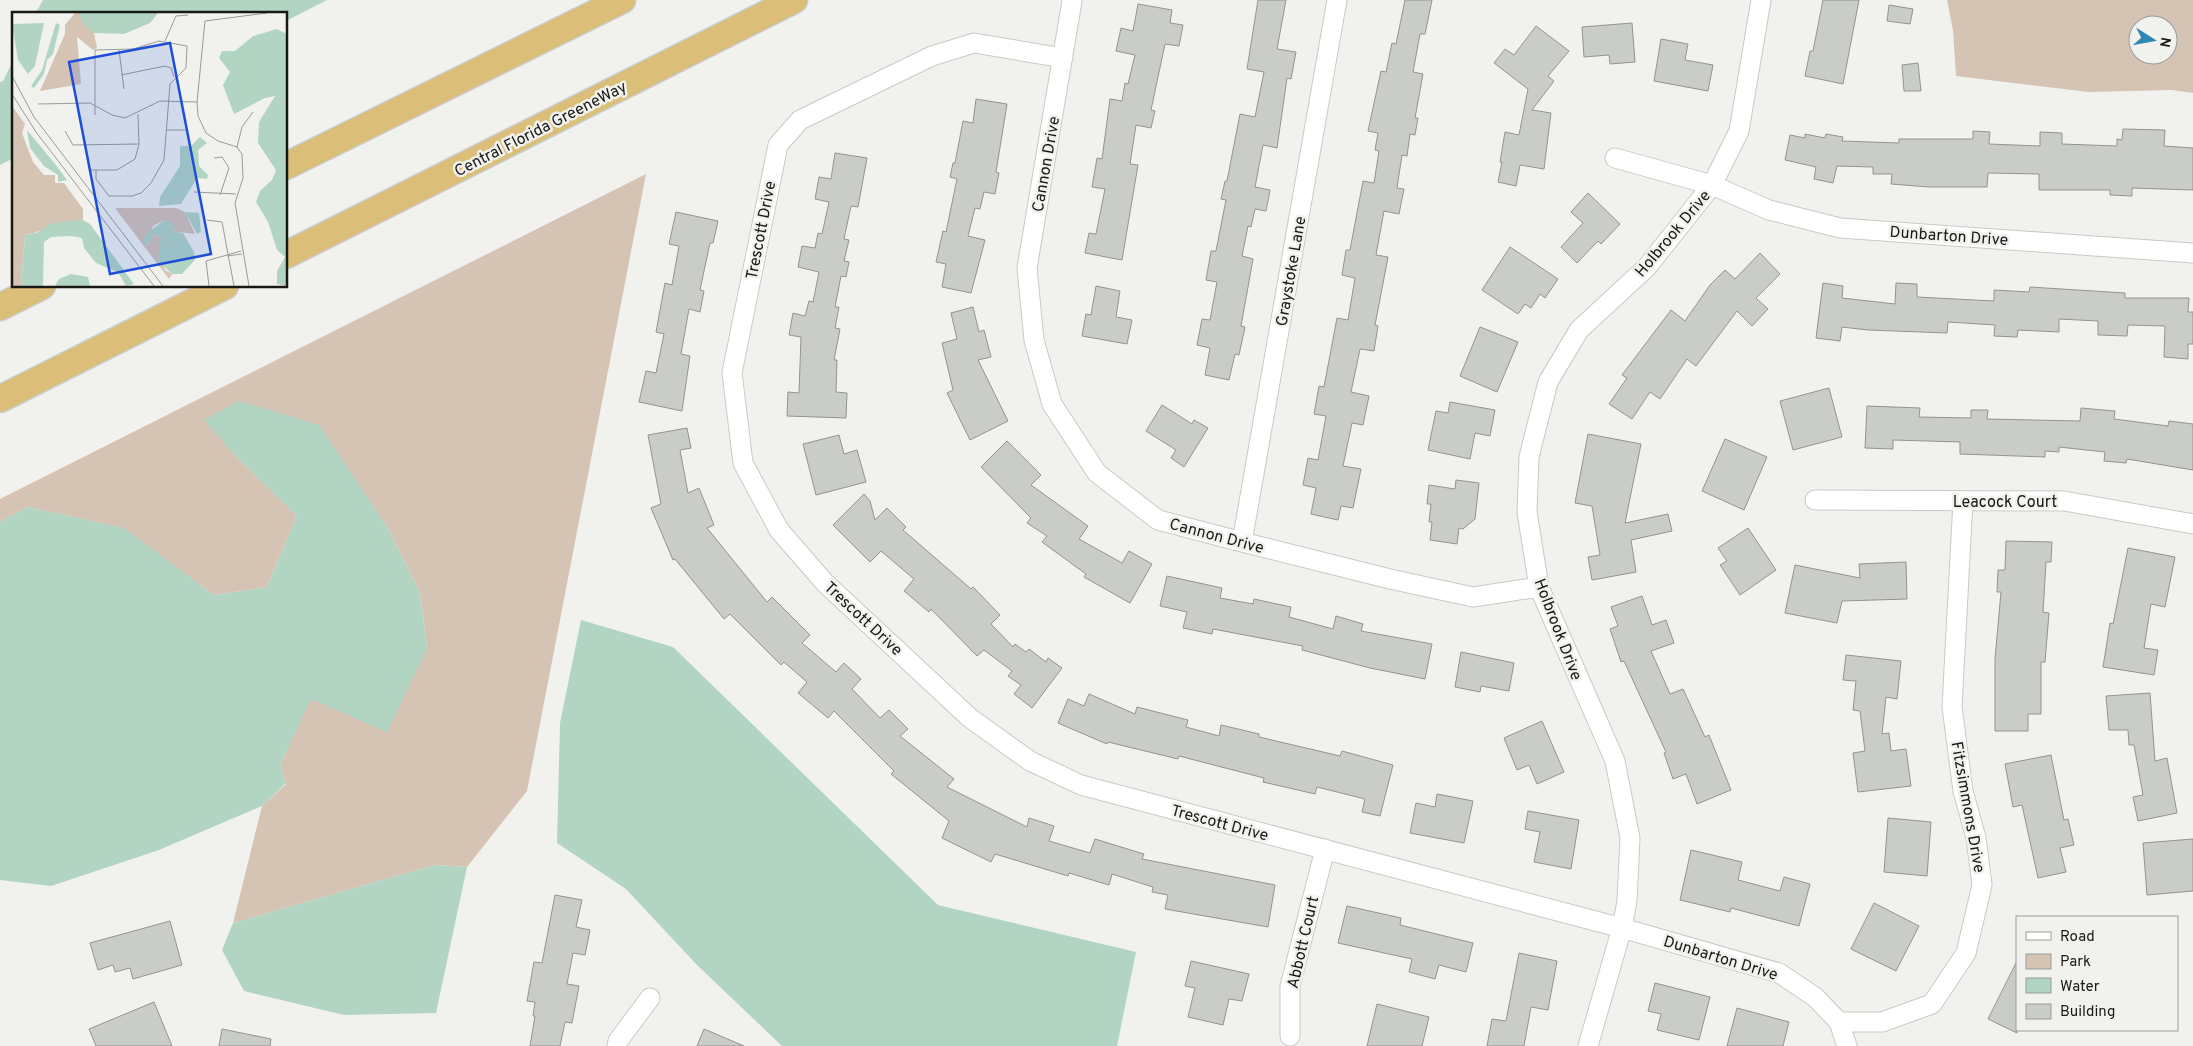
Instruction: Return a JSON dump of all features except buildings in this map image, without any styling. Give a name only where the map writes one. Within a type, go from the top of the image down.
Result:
[{"type":"highway","points":[[288,165],[622,0]]},
{"type":"highway","name":"Central Florida GreeneWay","points":[[288,255],[794,0]]},
{"type":"highway","points":[[0,307],[38,288]]},
{"type":"highway","points":[[4,397],[221,288]]},
{"type":"street","name":"Graystoke Lane","points":[[1242,542],[1336,0]]},
{"type":"street","name":"Holbrook Drive","points":[[1588,1046],[1622,928],[1627,901],[1630,838],[1615,761],[1539,587],[1527,512],[1529,457],[1548,382],[1580,330],[1646,267],[1712,185],[1739,130],[1762,0]]},
{"type":"street","name":"Cannon Drive","points":[[1072,1],[1027,268],[1034,340],[1052,404],[1097,473],[1158,520],[1242,542],[1390,580],[1473,596],[1539,587]]},
{"type":"street","name":"Trescott Drive","points":[[1063,58],[974,43],[932,56],[800,120],[789,130],[778,145],[772,166],[732,373],[743,463],[779,530],[825,582],[970,718],[1030,761],[1081,784],[1622,928]]},
{"type":"street","name":"Dunbarton Drive","points":[[1615,158],[1712,185],[1769,210],[1840,228],[2193,253]]},
{"type":"street","name":"Leacock Court","points":[[1816,500],[2064,501],[2193,524]]},
{"type":"street","name":"Fitzsimmons Drive","points":[[1839,1022],[1882,1022],[1932,1004],[1966,953],[1982,884],[1976,838],[1963,791],[1952,707],[1964,501]]},
{"type":"street","name":"Abbott Court","points":[[1290,1036],[1290,986],[1325,849]]},
{"type":"street","name":"Dunbarton Drive","points":[[1622,928],[1779,973],[1815,997],[1839,1022],[1847,1046]]},
{"type":"street","points":[[617,1046],[618,1041],[650,998]]},
{"type":"green space","points":[[1947,0],[2193,0],[2193,93],[2172,90],[2089,92],[1956,76],[1953,30]]},
{"type":"green space","points":[[646,174],[527,791],[467,867],[435,865],[233,923],[262,806],[286,784],[280,765],[311,698],[427,648],[420,593],[387,527],[318,425],[233,453],[297,516],[267,587],[214,595],[123,528],[28,507],[0,522],[0,499]]},
{"type":"water","points":[[43,0],[327,0],[288,20],[288,12],[36,12]]},
{"type":"water","points":[[12,63],[12,159],[0,165],[0,82],[3,81]]},
{"type":"water","points":[[239,401],[319,425],[387,527],[420,593],[427,648],[387,732],[311,699],[280,765],[286,783],[262,806],[159,850],[51,886],[0,880],[0,522],[28,507],[124,528],[214,595],[267,587],[297,516],[233,453],[204,420]]},
{"type":"water","points":[[581,620],[673,647],[938,905],[1136,952],[1117,1046],[782,1046],[696,964],[626,889],[557,843],[560,723]]},
{"type":"water","points":[[435,865],[467,867],[436,1013],[344,1015],[244,991],[222,950],[233,923]]}]
